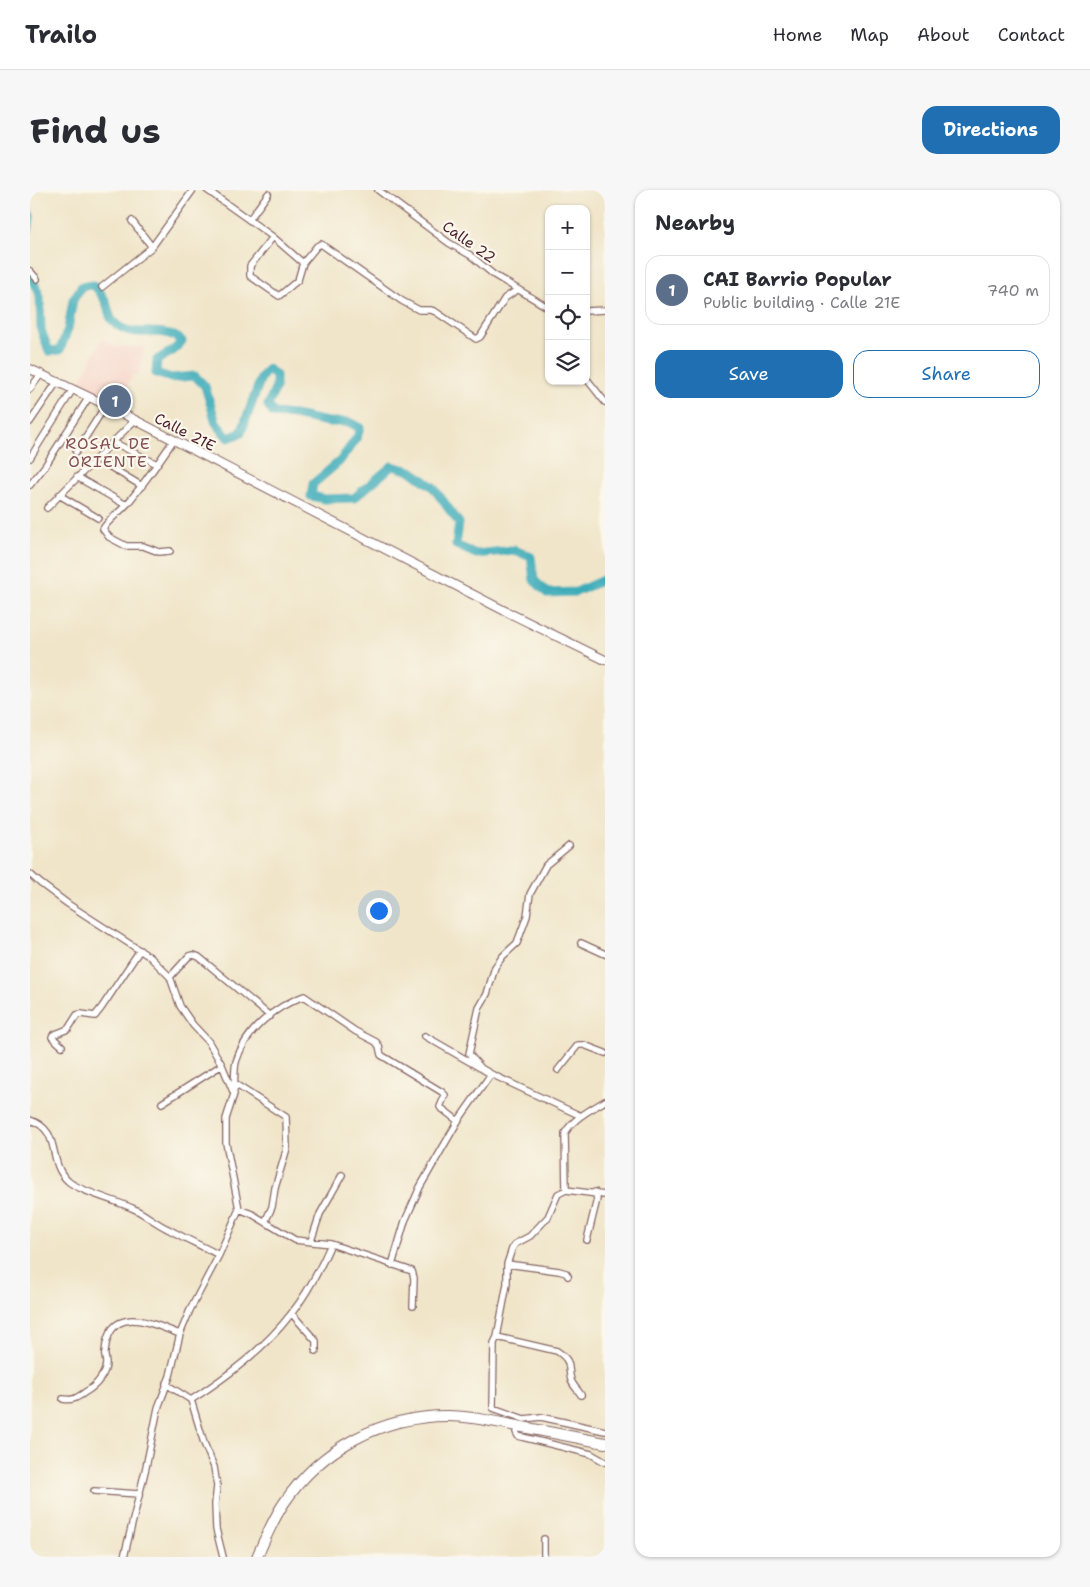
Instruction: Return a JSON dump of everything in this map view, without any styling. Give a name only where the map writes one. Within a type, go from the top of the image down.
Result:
[{"type":"highway","points":[[257,1557],[283,1504],[299,1482],[317,1464],[338,1448],[364,1434],[390,1424],[410,1419],[448,1416],[522,1423],[605,1443]]},
{"type":"main road","name":"Calle 21E","points":[[30,368],[221,466],[304,506],[503,610],[597,656],[605,662]]},
{"type":"street","points":[[102,287],[152,247],[193,190]]},
{"type":"street","points":[[207,190],[273,237],[303,263]]},
{"type":"street","name":"Calle 22","points":[[378,190],[449,243],[470,255],[494,275],[545,306]]},
{"type":"street","points":[[249,220],[268,194]]},
{"type":"street","points":[[132,220],[152,247]]},
{"type":"street","points":[[273,237],[250,266],[250,276],[279,296],[298,280],[303,263],[317,246],[321,244],[402,301],[419,310],[436,312],[476,339],[480,337],[505,298],[517,290]]},
{"type":"street","points":[[30,271],[37,279]]},
{"type":"street","points":[[590,311],[605,310]]},
{"type":"street","points":[[30,389],[42,374]]},
{"type":"street","points":[[30,422],[57,382]]},
{"type":"street","points":[[590,383],[605,402]]},
{"type":"street","points":[[30,458],[73,389]]},
{"type":"street","points":[[30,485],[45,466],[89,397]]},
{"type":"street","points":[[76,452],[106,406]]},
{"type":"street","points":[[47,508],[134,421]]},
{"type":"street","points":[[170,551],[159,552],[143,546],[126,546],[116,542],[103,529],[106,523],[126,505],[142,486],[173,441]]},
{"type":"street","points":[[113,442],[158,464]]},
{"type":"street","points":[[97,460],[142,486]]},
{"type":"street","points":[[78,477],[126,505]]},
{"type":"street","points":[[59,496],[98,518]]},
{"type":"street","points":[[481,1068],[470,1054],[479,1008],[487,994],[495,967],[503,956],[517,943],[527,916],[530,894],[546,865],[568,846]]},
{"type":"street","points":[[30,874],[68,904],[150,957],[170,977],[180,1006],[208,1041],[222,1065],[234,1094]]},
{"type":"street","points":[[580,943],[605,954]]},
{"type":"street","points":[[62,1046],[52,1037],[53,1035],[68,1029],[77,1015],[95,1016],[140,950]]},
{"type":"street","points":[[170,977],[190,956],[194,956],[199,958],[270,1016]]},
{"type":"street","points":[[124,1557],[158,1408],[180,1334],[239,1209],[226,1143],[226,1119],[234,1094],[236,1064],[246,1039],[256,1027],[270,1016],[304,996],[355,1031],[376,1042],[381,1055],[442,1092],[445,1095],[440,1107],[458,1121]]},
{"type":"street","points":[[425,1036],[491,1074],[581,1116]]},
{"type":"street","points":[[558,1070],[578,1045],[584,1045],[605,1053]]},
{"type":"street","points":[[162,1103],[222,1065]]},
{"type":"street","points":[[392,1265],[411,1205],[458,1121],[491,1074]]},
{"type":"street","points":[[235,1084],[286,1117],[287,1148],[272,1207],[264,1222]]},
{"type":"street","points":[[566,1190],[565,1133],[581,1116],[605,1101]]},
{"type":"street","points":[[30,1120],[46,1128],[51,1138],[56,1163],[70,1183],[133,1208],[167,1229],[219,1254]]},
{"type":"street","points":[[311,1241],[320,1214],[342,1175]]},
{"type":"street","points":[[522,1423],[493,1408],[493,1349],[507,1284],[507,1264],[512,1249],[516,1244],[530,1236],[548,1217],[558,1194],[566,1190],[595,1192],[605,1195]]},
{"type":"street","points":[[587,1240],[596,1200],[595,1192]]},
{"type":"street","points":[[239,1209],[252,1214],[295,1240],[331,1244],[412,1271],[414,1278],[412,1306]]},
{"type":"street","points":[[191,1400],[226,1377],[257,1350],[292,1314],[321,1266],[331,1244]]},
{"type":"street","points":[[507,1264],[560,1271],[568,1276]]},
{"type":"street","points":[[292,1314],[316,1341],[316,1351]]},
{"type":"street","points":[[63,1399],[76,1399],[92,1388],[102,1375],[106,1365],[104,1352],[108,1339],[112,1330],[122,1321],[134,1319],[180,1334]]},
{"type":"street","points":[[497,1336],[557,1351],[563,1355],[570,1366],[571,1380],[581,1395]]},
{"type":"street","points":[[166,1384],[191,1400],[204,1443],[214,1467],[217,1486],[215,1504],[216,1529],[223,1557]]},
{"type":"street","points":[[605,1431],[541,1417],[522,1423],[516,1432],[518,1436],[591,1454],[605,1462]]},
{"type":"street","points":[[94,1491],[139,1494]]},
{"type":"street","points":[[544,1538],[544,1557]]},
{"type":"shaded area","points":[[102,339],[116,346],[144,348],[139,376],[133,374],[121,399],[111,395],[103,400],[78,386]]},
{"type":"waterway","points":[[30,212],[32,216],[30,231]]},
{"type":"waterway","points":[[30,277],[40,297],[41,330],[49,351],[60,350],[68,329],[73,300],[82,286],[94,285],[106,302],[112,320],[120,327],[137,332],[164,333],[182,341],[174,350],[157,360],[156,373],[171,378],[195,376],[205,386],[216,423],[228,438],[241,433],[261,378],[268,369],[276,375],[276,387],[268,405],[273,413],[328,422],[349,422],[360,428],[357,437],[340,461],[313,484],[311,496],[325,499],[354,498],[392,466],[411,471],[433,487],[459,523],[456,545],[476,554],[514,550],[531,557],[534,580],[547,593],[576,592],[605,579]]},
{"type":"place","name":"CAI Barrio Popular","points":[[115,401]]},
{"type":"district","name":"ROSAL DE ORIENTE","points":[[108,452]]}]
